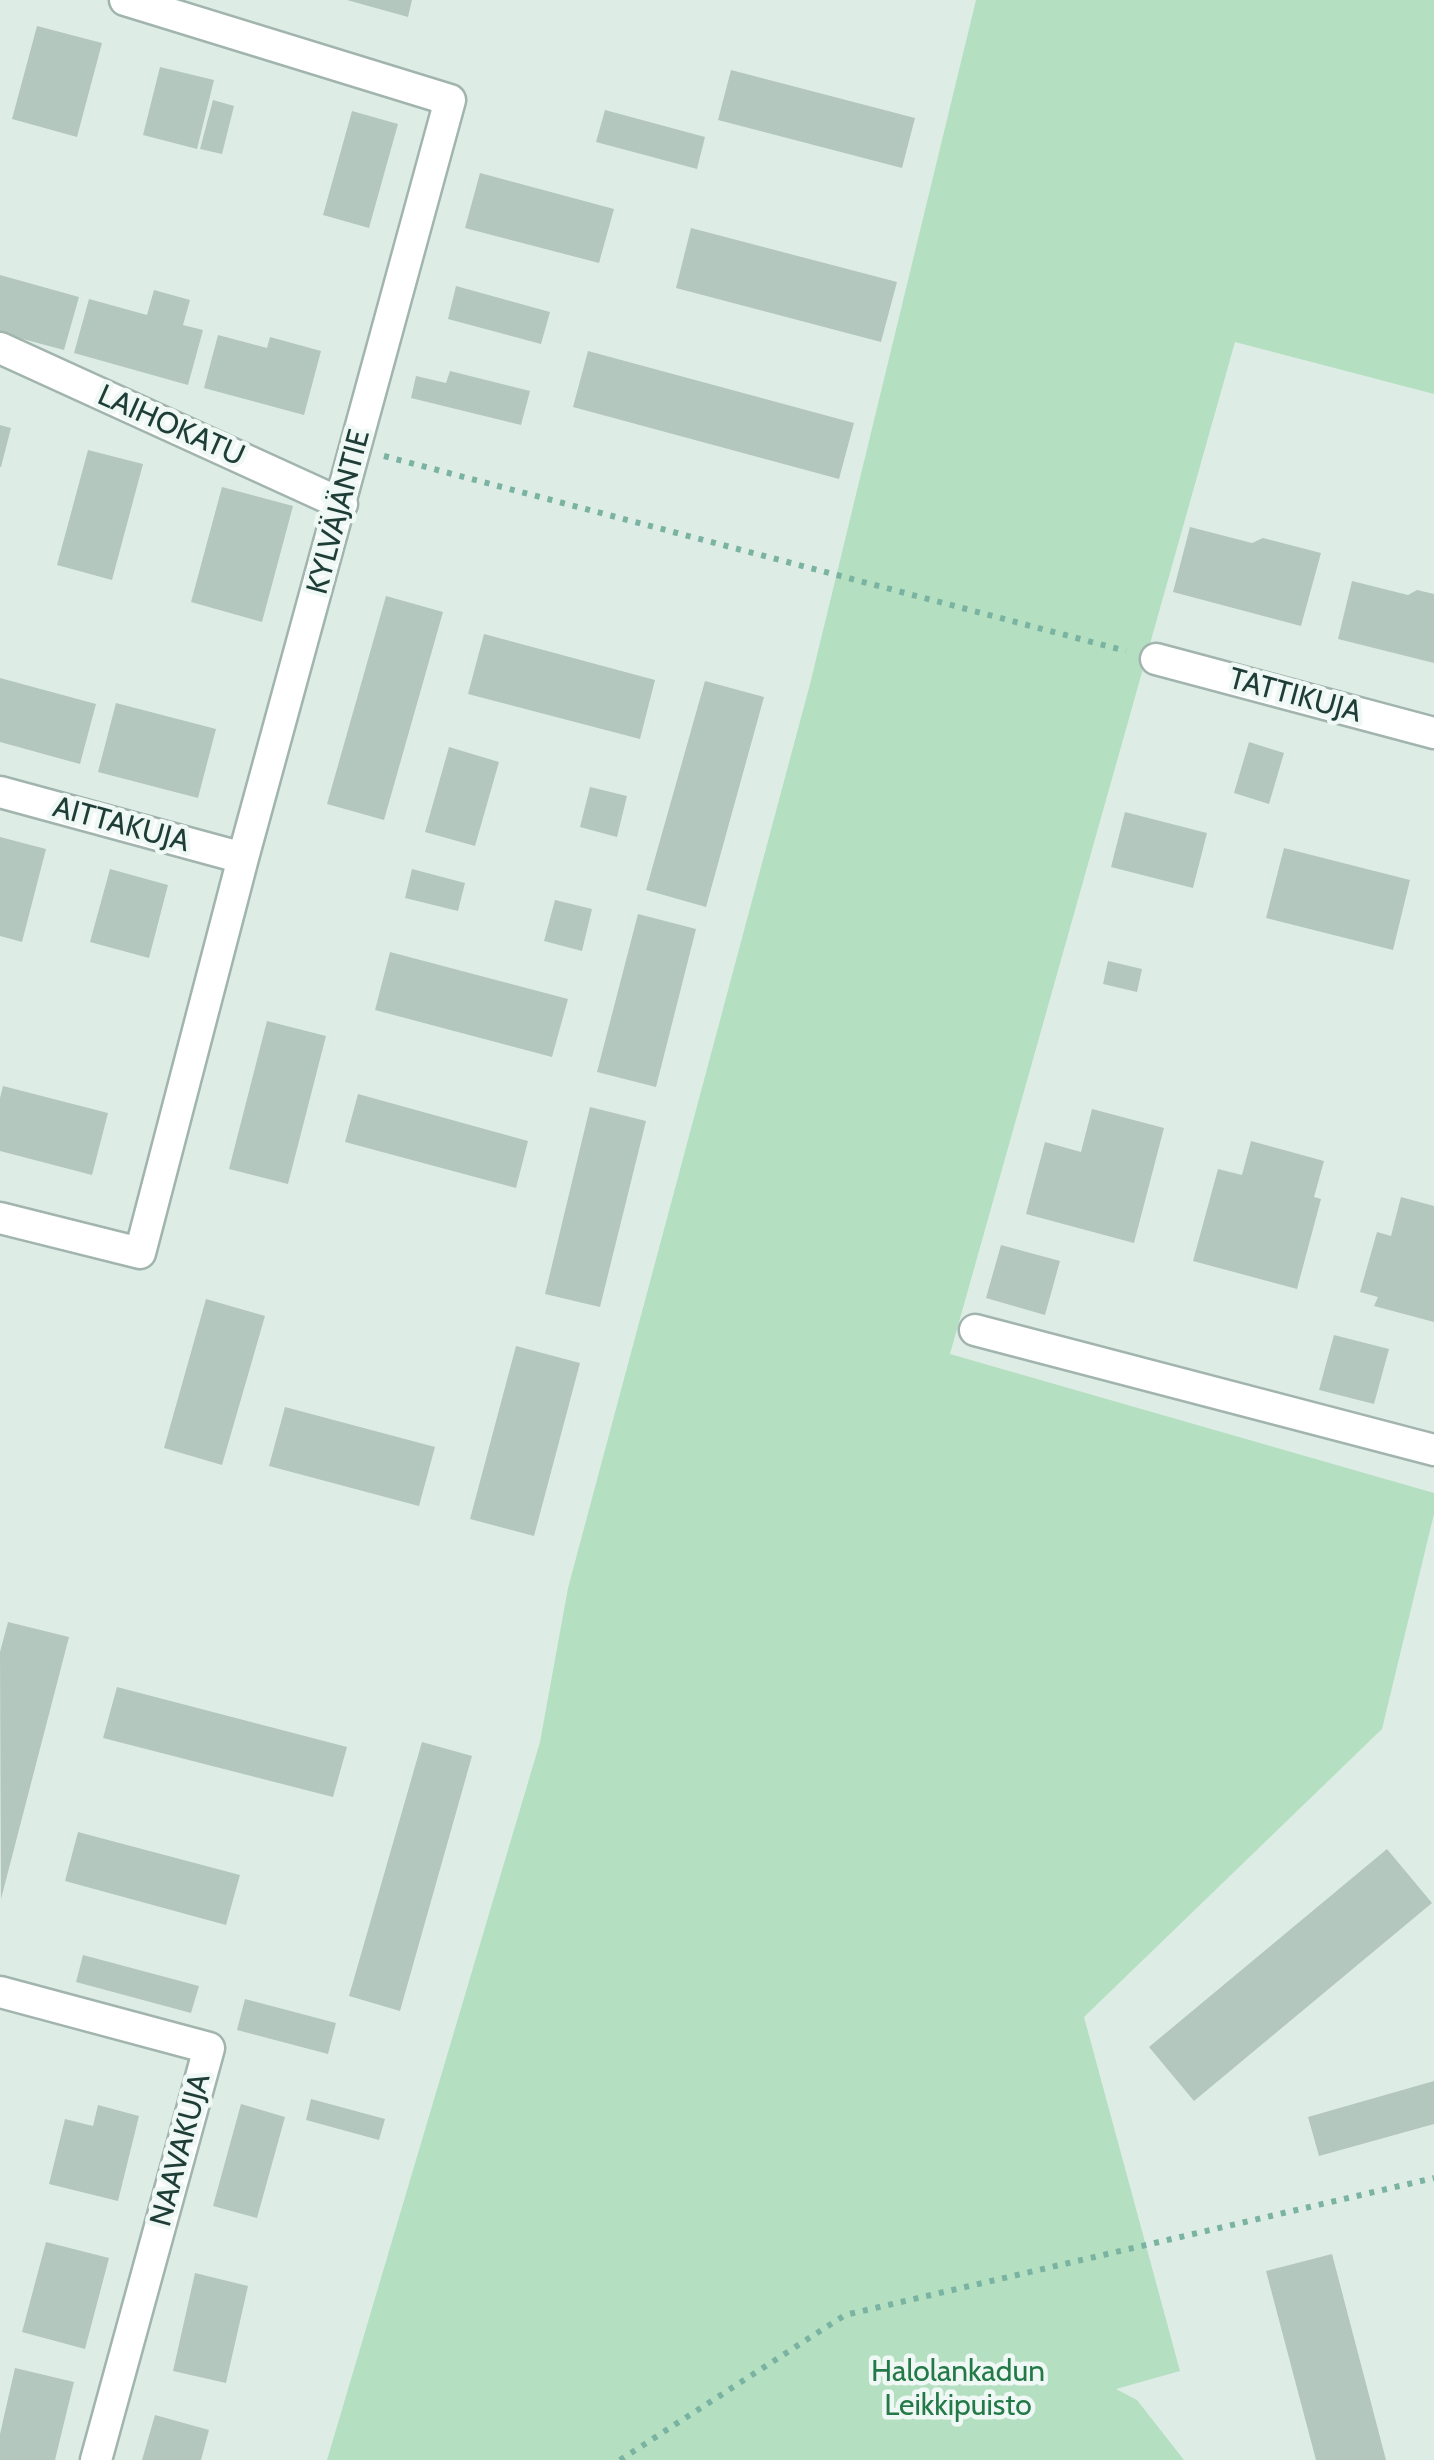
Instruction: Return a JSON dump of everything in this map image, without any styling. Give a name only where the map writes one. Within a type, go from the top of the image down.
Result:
[{"type":"street","name":"KYLVÄJÄNTIE","points":[[0,1218],[140,1253],[243,858],[450,100],[125,0]]},
{"type":"street","name":"LAIHOKATU","points":[[0,348],[342,504]]},
{"type":"street","name":"TATTIKUJA","points":[[1156,659],[1434,733]]},
{"type":"street","name":"AITTAKUJA","points":[[0,792],[243,858]]},
{"type":"street","points":[[975,1330],[1434,1450]]},
{"type":"street","name":"NAAVAKUJA","points":[[0,1992],[210,2048],[96,2460]]},
{"type":"path","points":[[356,449],[1156,659]]},
{"type":"path","points":[[620,2460],[845,2314],[1434,2178]]},
{"type":"green space","name":"Halolankadun Leikkipuisto","points":[[976,0],[1434,0],[1434,394],[1235,342],[950,1354],[1434,1493],[1434,1514],[1382,1729],[1084,2017],[1180,2371],[1116,2389],[1137,2400],[1184,2460],[327,2460],[540,1742],[568,1588],[810,684]]},
{"type":"building","points":[[347,0],[412,0],[408,17]]},
{"type":"building","points":[[37,26],[102,43],[77,137],[12,119]]},
{"type":"building","points":[[160,67],[214,80],[197,149],[143,135]]},
{"type":"building","points":[[731,70],[915,118],[902,168],[718,120]]},
{"type":"building","points":[[213,100],[234,106],[222,154],[200,149]]},
{"type":"building","points":[[605,110],[705,137],[697,169],[596,142]]},
{"type":"building","points":[[352,111],[398,124],[369,228],[323,215]]},
{"type":"building","points":[[480,173],[614,209],[599,263],[465,228]]},
{"type":"building","points":[[691,228],[897,282],[881,342],[676,288]]},
{"type":"building","points":[[0,275],[79,297],[64,350],[0,333]]},
{"type":"building","points":[[456,286],[550,312],[541,344],[448,319]]},
{"type":"building","points":[[154,290],[190,300],[183,325],[203,330],[188,385],[74,353],[89,299],[147,315]]},
{"type":"building","points":[[218,335],[267,348],[270,337],[321,351],[304,415],[204,388]]},
{"type":"building","points":[[588,351],[854,423],[839,479],[573,407]]},
{"type":"building","points":[[450,371],[530,391],[521,425],[411,398],[416,376],[446,383]]},
{"type":"building","points":[[0,425],[11,428],[1,467],[0,467]]},
{"type":"building","points":[[88,450],[143,464],[112,580],[57,565]]},
{"type":"building","points":[[222,487],[293,506],[262,622],[191,602]]},
{"type":"building","points":[[1190,527],[1252,543],[1263,538],[1321,553],[1301,626],[1173,592]]},
{"type":"building","points":[[1352,581],[1408,595],[1417,590],[1434,594],[1434,663],[1338,639]]},
{"type":"building","points":[[386,596],[443,612],[384,820],[327,804]]},
{"type":"building","points":[[484,634],[655,680],[640,739],[468,694]]},
{"type":"building","points":[[0,678],[96,704],[80,764],[0,742]]},
{"type":"building","points":[[705,681],[764,697],[706,907],[646,890]]},
{"type":"building","points":[[116,703],[216,729],[198,798],[98,772]]},
{"type":"building","points":[[1249,742],[1284,753],[1269,804],[1234,793]]},
{"type":"building","points":[[449,747],[499,762],[475,846],[425,832]]},
{"type":"building","points":[[590,787],[627,796],[617,837],[580,827]]},
{"type":"building","points":[[1125,812],[1207,833],[1193,888],[1111,867]]},
{"type":"building","points":[[0,837],[46,849],[22,942],[0,936]]},
{"type":"building","points":[[1284,848],[1410,880],[1393,950],[1266,918]]},
{"type":"building","points":[[110,869],[168,885],[149,958],[90,942]]},
{"type":"building","points":[[412,869],[465,883],[458,911],[405,898]]},
{"type":"building","points":[[555,900],[592,909],[582,951],[544,941]]},
{"type":"building","points":[[638,914],[696,929],[656,1087],[597,1072]]},
{"type":"building","points":[[390,952],[568,999],[552,1057],[375,1010]]},
{"type":"building","points":[[1108,961],[1142,969],[1137,992],[1103,984]]},
{"type":"building","points":[[267,1021],[326,1036],[288,1184],[229,1169]]},
{"type":"building","points":[[3,1086],[108,1113],[92,1175],[0,1151]]},
{"type":"building","points":[[358,1094],[528,1141],[516,1188],[345,1142]]},
{"type":"building","points":[[590,1107],[646,1121],[600,1307],[545,1294]]},
{"type":"building","points":[[1092,1109],[1164,1128],[1134,1243],[1026,1214],[1045,1142],[1081,1152]]},
{"type":"building","points":[[1251,1141],[1324,1161],[1314,1197],[1321,1199],[1297,1289],[1193,1261],[1218,1169],[1242,1175]]},
{"type":"building","points":[[1401,1197],[1434,1206],[1434,1322],[1374,1306],[1378,1297],[1360,1292],[1377,1232],[1391,1236]]},
{"type":"building","points":[[1001,1245],[1060,1261],[1045,1315],[986,1298]]},
{"type":"building","points":[[206,1299],[265,1316],[222,1465],[164,1448]]},
{"type":"building","points":[[1334,1335],[1389,1349],[1374,1404],[1319,1390]]},
{"type":"building","points":[[516,1346],[580,1363],[534,1536],[470,1519]]},
{"type":"building","points":[[285,1407],[435,1447],[419,1506],[269,1466]]},
{"type":"building","points":[[8,1622],[69,1637],[1,1899],[0,1652]]},
{"type":"building","points":[[117,1687],[347,1747],[333,1797],[103,1738]]},
{"type":"building","points":[[422,1742],[472,1756],[400,2011],[349,1996]]},
{"type":"building","points":[[78,1832],[240,1875],[226,1925],[65,1881]]},
{"type":"building","points":[[1387,1849],[1432,1903],[1194,2101],[1149,2047]]},
{"type":"building","points":[[83,1955],[199,1986],[191,2013],[76,1982]]},
{"type":"building","points":[[245,1999],[336,2023],[328,2054],[237,2030]]},
{"type":"building","points":[[1434,2081],[1434,2124],[1319,2156],[1308,2117]]},
{"type":"building","points":[[311,2099],[385,2119],[379,2140],[306,2120]]},
{"type":"building","points":[[241,2104],[285,2117],[257,2218],[213,2206]]},
{"type":"building","points":[[98,2105],[139,2116],[118,2201],[49,2184],[65,2119],[93,2126]]},
{"type":"building","points":[[46,2242],[109,2258],[85,2349],[22,2332]]},
{"type":"building","points":[[1332,2254],[1386,2460],[1316,2460],[1266,2271]]},
{"type":"building","points":[[195,2273],[248,2286],[226,2383],[173,2371]]},
{"type":"building","points":[[15,2368],[74,2382],[55,2460],[0,2460],[0,2434]]},
{"type":"building","points":[[155,2415],[209,2430],[201,2460],[142,2460]]}]
